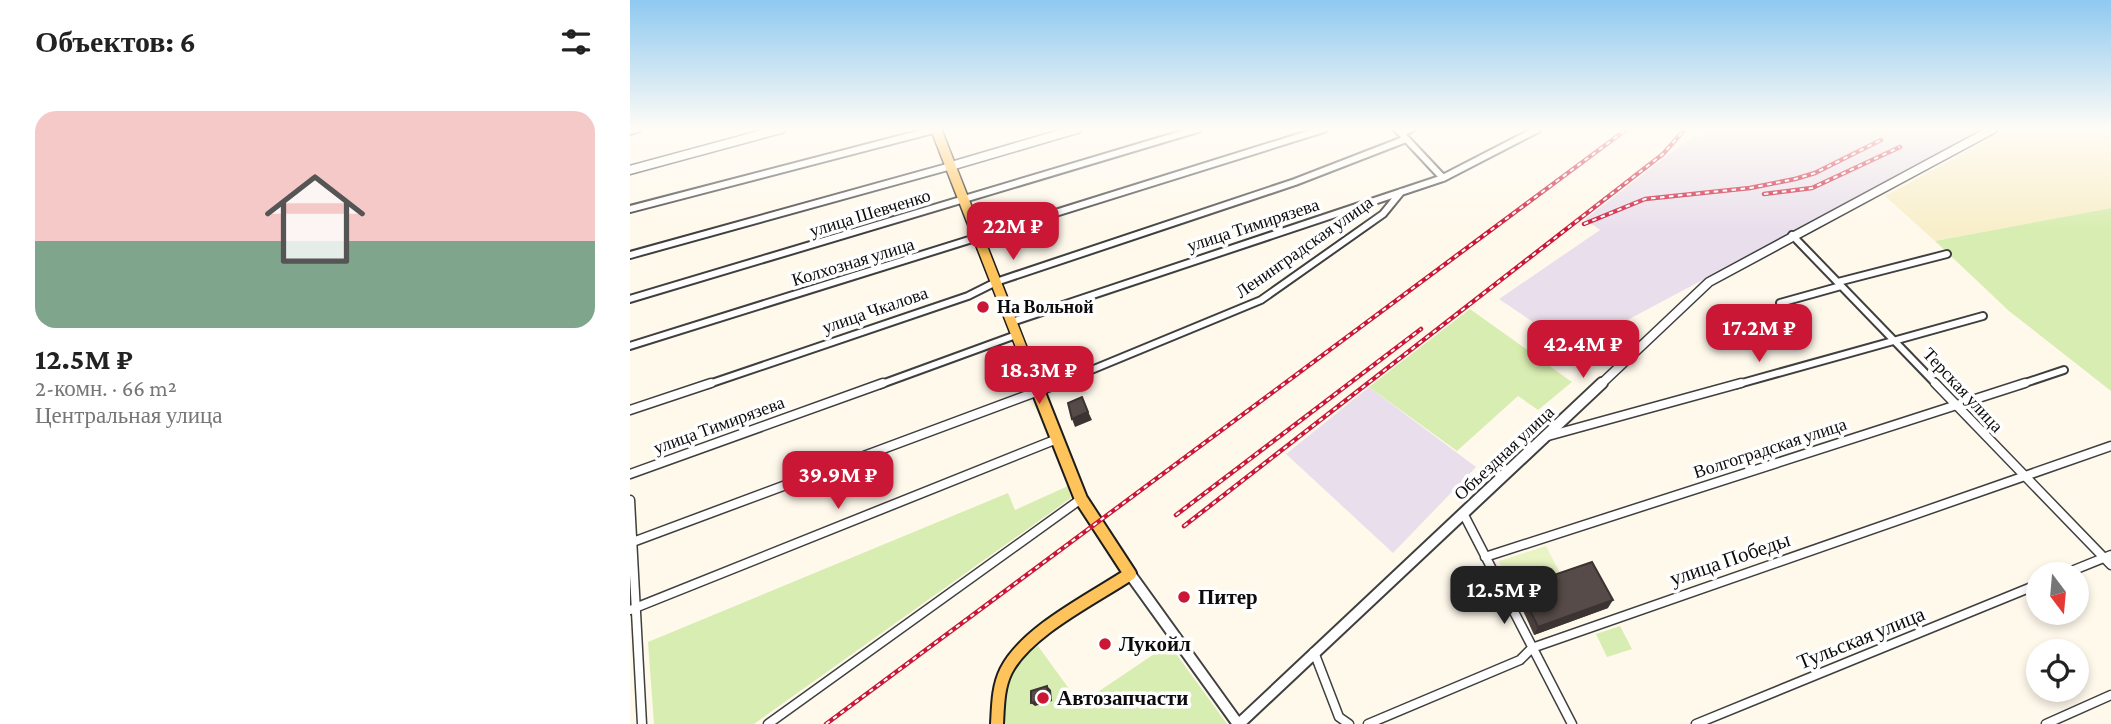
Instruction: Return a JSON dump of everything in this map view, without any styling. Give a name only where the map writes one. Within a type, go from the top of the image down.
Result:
[{"type":"main road","points":[[950,163],[1081,499],[1130,574],[1048,631],[1011,663],[999,688],[997,724]]},
{"type":"street","points":[[630,170],[657,163]]},
{"type":"street","points":[[630,209],[807,163]]},
{"type":"street","points":[[630,255],[962,163]]},
{"type":"street","name":"улица Шевченко","points":[[630,299],[1087,163]]},
{"type":"street","name":"Колхозная улица","points":[[630,346],[1216,163]]},
{"type":"street","name":"улица Чкалова","points":[[630,410],[968,296],[996,282],[1295,182],[1337,163]]},
{"type":"street","points":[[1429,163],[1443,178]]},
{"type":"street","name":"улица Тимирязева","points":[[1012,322],[1443,178],[1472,163]]},
{"type":"street","name":"Объездная улица","points":[[1239,724],[1709,282],[1929,163]]},
{"type":"street","name":"Ленинградская улица","points":[[631,543],[1039,391],[1261,300],[1383,214],[1401,192]]},
{"type":"street","name":"Терская улица","points":[[1792,235],[2024,478],[2107,556],[2111,565]]},
{"type":"street","points":[[1780,303],[1947,254]]},
{"type":"street","points":[[1542,438],[1983,316]]},
{"type":"street","name":"улица Тимирязева","points":[[630,474],[1016,335]]},
{"type":"street","name":"Волгоградская улица","points":[[1485,557],[2064,370]]},
{"type":"street","points":[[632,609],[1057,439]]},
{"type":"street","name":"улица Победы","points":[[1368,724],[1520,660],[1532,648],[2111,446]]},
{"type":"street","points":[[768,724],[1081,499]]},
{"type":"street","points":[[630,500],[633,674],[642,724]]},
{"type":"street","points":[[1463,513],[1572,724]]},
{"type":"street","points":[[2090,563],[2107,556]]},
{"type":"street","points":[[1130,574],[1239,724]]},
{"type":"street","name":"Тульская улица","points":[[1696,724],[2026,589]]},
{"type":"street","points":[[1314,652],[1339,717],[1349,724]]},
{"type":"street","points":[[2046,724],[2111,695]]},
{"type":"shaded area","points":[[1658,163],[1923,163],[1573,349],[1499,299],[1600,230],[1585,219]]},
{"type":"shaded area","points":[[1946,163],[2111,163],[2111,208],[1935,241],[1885,196]]},
{"type":"shaded area","points":[[1369,387],[1476,467],[1393,553],[1286,454]]},
{"type":"green space","points":[[2111,208],[2111,391],[2009,311],[1935,241]]},
{"type":"green space","points":[[1470,309],[1572,382],[1538,410],[1518,396],[1457,451],[1369,387]]},
{"type":"green space","points":[[1068,486],[1071,498],[754,724],[654,724],[648,642],[1008,493],[1015,510]]},
{"type":"green space","points":[[1546,546],[1561,575],[1513,591],[1499,561]]},
{"type":"green space","points":[[1620,626],[1632,649],[1607,657],[1596,634]]},
{"type":"green space","points":[[1169,644],[1227,724],[1005,724],[1009,679],[1019,662],[1038,646],[1080,704]]},
{"type":"building","points":[[1082,397],[1088,412],[1072,419],[1068,403]]},
{"type":"building","points":[[1592,562],[1613,600],[1538,627],[1519,587]]},
{"type":"building","points":[[1047,686],[1048,698],[1031,703],[1031,691]]},
{"type":"railway","points":[[826,724],[1582,163]]},
{"type":"railway","points":[[1184,526],[1652,163]]},
{"type":"railway","points":[[1584,224],[1645,199],[1750,188],[1795,179],[1835,163]]},
{"type":"railway","points":[[1764,194],[1812,188],[1866,163]]},
{"type":"railway","points":[[1176,515],[1421,329]]},
{"type":"place","name":"На Вольной","points":[[983,307]]},
{"type":"place","name":"Питер","points":[[1184,597]]},
{"type":"place","name":"Лукойл","points":[[1105,644]]},
{"type":"place","name":"Автозапчасти","points":[[1043,698]]}]
